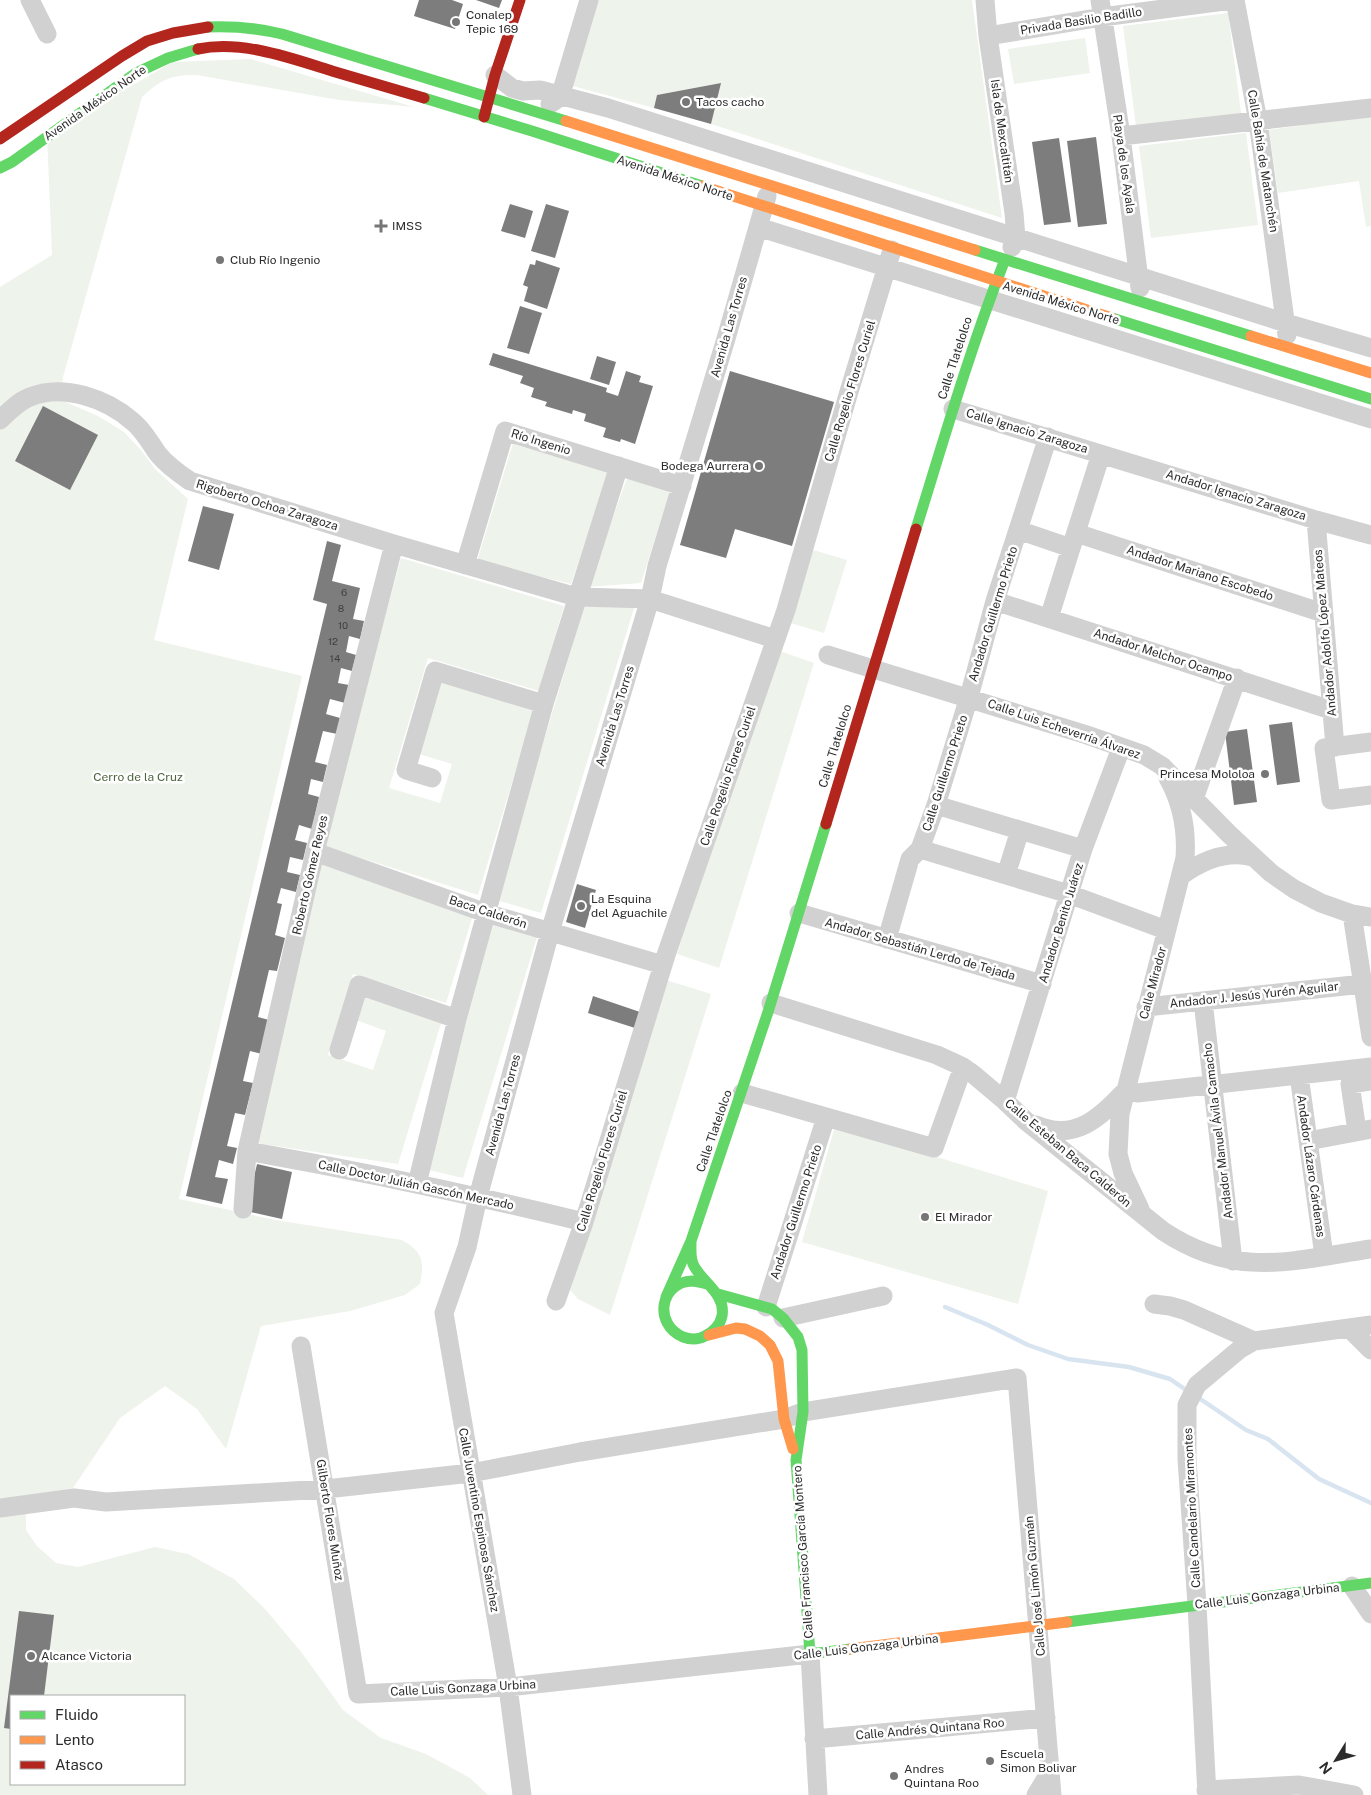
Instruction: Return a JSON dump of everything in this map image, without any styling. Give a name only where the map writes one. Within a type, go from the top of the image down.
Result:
[{"type":"main road","points":[[484,117],[495,76],[520,0]]},
{"type":"main road","name":"Avenida México Norte","points":[[0,138],[147,41],[201,27],[228,26],[254,28],[282,34],[539,112],[770,186],[1371,372]]},
{"type":"main road","name":"Avenida México Norte","points":[[0,168],[12,162],[136,72],[180,53],[203,48],[228,47],[287,57],[532,131],[892,250],[992,291],[1143,328],[1371,399]]},
{"type":"main road","name":"Calle Tlatelolco","points":[[709,1335],[691,1339],[681,1337],[673,1332],[667,1325],[664,1316],[666,1297],[691,1240],[742,1093],[953,409],[992,291],[1006,259]]},
{"type":"main road","name":"Calle Tlatelolco","points":[[691,1240],[691,1256],[707,1284]]},
{"type":"main road","points":[[666,1297],[672,1289],[689,1281],[707,1284],[718,1294],[722,1309],[722,1316],[715,1330],[709,1335]]},
{"type":"main road","name":"Calle Francisco García Montero","points":[[718,1294],[772,1309],[783,1318],[798,1338],[802,1350],[803,1412],[796,1460]]},
{"type":"main road","name":"Calle Francisco García Montero","points":[[709,1335],[736,1328],[746,1329],[760,1336],[770,1345],[778,1361],[784,1418],[796,1460],[810,1654]]},
{"type":"main road","name":"Calle Luis Gonzaga Urbina","points":[[810,1654],[1371,1583]]},
{"type":"street","points":[[30,0],[47,34]]},
{"type":"street","points":[[532,131],[539,112],[560,97],[589,0]]},
{"type":"street","name":"Isla de Mexcaltitán","points":[[985,0],[988,36],[1016,238]]},
{"type":"street","name":"Privada Basilio Badillo","points":[[988,36],[1101,9],[1234,0]]},
{"type":"street","name":"Calle Bahía de Matanchén","points":[[1234,0],[1258,121],[1288,347]]},
{"type":"street","name":"Playa de los Ayala","points":[[1101,9],[1121,136],[1139,277],[1143,328]]},
{"type":"street","points":[[495,76],[512,88],[523,91],[540,90],[560,97],[608,108],[1139,277],[1371,348]]},
{"type":"street","points":[[1121,136],[1371,108]]},
{"type":"street","name":"Avenida Las Torres","points":[[467,1247],[478,1197],[550,932],[770,186]]},
{"type":"street","name":"Avenida México Norte","points":[[758,227],[888,268],[992,291],[1371,419]]},
{"type":"street","points":[[1006,259],[1016,238]]},
{"type":"street","name":"Calle Rogelio Flores Curiel","points":[[556,1301],[584,1222],[663,965],[786,610],[892,250]]},
{"type":"street","name":"Rigoberto Ochoa Zaragoza","points":[[0,420],[8,411],[29,397],[50,391],[83,395],[110,404],[134,422],[160,456],[176,472],[190,481],[394,544],[577,597],[650,598],[775,639]]},
{"type":"street","name":"Calle Ignacio Zaragoza","points":[[953,409],[1101,454]]},
{"type":"street","name":"Río Ingenio","points":[[465,565],[506,431],[682,486]]},
{"type":"street","points":[[1048,437],[1018,530],[1074,540]]},
{"type":"street","points":[[1049,618],[1101,454]]},
{"type":"street","name":"Andador Ignacio Zaragoza","points":[[1101,454],[1371,535]]},
{"type":"street","points":[[417,1184],[486,913],[544,704],[619,466]]},
{"type":"street","name":"Andador Adolfo López Mateos","points":[[1316,520],[1335,746]]},
{"type":"street","name":"Andador Guillermo Prieto","points":[[969,698],[1018,530]]},
{"type":"street","name":"Andador Mariano Escobedo","points":[[1074,540],[1323,612]]},
{"type":"street","name":"Roberto Gómez Reyes","points":[[243,1209],[247,1151],[315,852],[394,544]]},
{"type":"street","name":"Andador Melchor Ocampo","points":[[996,601],[1331,710]]},
{"type":"street","name":"Calle Luis Echeverría Álvarez","points":[[828,655],[1087,735],[1144,756],[1162,766],[1271,873],[1294,889],[1321,903],[1352,914],[1371,917]]},
{"type":"street","points":[[432,778],[406,770],[435,671],[544,704]]},
{"type":"street","points":[[1194,799],[1237,678]]},
{"type":"street","name":"Calle Guillermo Prieto","points":[[920,849],[936,805],[969,698]]},
{"type":"street","points":[[1371,742],[1324,748],[1331,800],[1371,795]]},
{"type":"street","name":"Andador Benito Juárez","points":[[1006,1101],[1083,849],[1121,748]]},
{"type":"street","name":"Calle Mirador","points":[[1143,1215],[1123,1173],[1118,1154],[1120,1114],[1125,1091],[1182,874],[1186,848],[1185,823],[1174,788],[1162,766]]},
{"type":"street","points":[[936,805],[1083,849]]},
{"type":"street","points":[[1006,874],[1020,830]]},
{"type":"street","points":[[887,939],[910,858],[920,849],[1069,894],[1166,930]]},
{"type":"street","name":"Baca Calderón","points":[[315,852],[486,913],[663,965]]},
{"type":"street","points":[[1182,874],[1209,860],[1240,854],[1253,857]]},
{"type":"street","name":"Andador Sebastián Lerdo de Tejada","points":[[799,913],[1042,984]]},
{"type":"street","points":[[1352,914],[1371,1038]]},
{"type":"street","points":[[339,1050],[359,984],[458,1019]]},
{"type":"street","name":"Andador J. Jesús Yurén Aguilar","points":[[1146,1007],[1363,984]]},
{"type":"street","name":"Andador Manuel Ávila Camacho","points":[[1203,1001],[1233,1261]]},
{"type":"street","name":"Calle Esteban Baca Calderón","points":[[771,1003],[937,1055],[963,1067],[1006,1101],[1026,1121],[1143,1215],[1180,1243],[1201,1252],[1233,1261],[1262,1263],[1371,1249]]},
{"type":"street","points":[[1125,1091],[1137,1093],[1371,1066]]},
{"type":"street","points":[[742,1093],[934,1148],[963,1067]]},
{"type":"street","name":"Andador Lázaro Cárdenas","points":[[1299,1075],[1324,1256]]},
{"type":"street","points":[[1308,1141],[1364,1130],[1350,1084],[1371,1081]]},
{"type":"street","name":"Calle Mirador","points":[[1026,1121],[1056,1131],[1072,1130],[1089,1123],[1107,1110],[1125,1091]]},
{"type":"street","name":"Andador Guillermo Prieto","points":[[766,1307],[826,1117]]},
{"type":"street","name":"Calle Doctor Julián Gascón Mercado","points":[[247,1151],[417,1184],[584,1222]]},
{"type":"street","name":"Calle Juventino Espinosa Sánchez","points":[[467,1247],[444,1313],[508,1687],[522,1795]]},
{"type":"street","points":[[783,1318],[883,1296]]},
{"type":"street","points":[[1154,1304],[1184,1310],[1254,1341],[1371,1325]]},
{"type":"street","points":[[1349,1328],[1371,1350]]},
{"type":"street","name":"Calle Candelario Miramontes","points":[[1206,1792],[1197,1605],[1187,1459],[1187,1405],[1197,1385],[1240,1349],[1254,1341]]},
{"type":"street","name":"Gilberto Flores Muñoz","points":[[301,1346],[326,1489],[358,1694]]},
{"type":"street","name":"Calle José Limón Guzmán","points":[[803,1412],[1017,1378],[1052,1795]]},
{"type":"street","points":[[0,1508],[74,1498],[106,1502],[326,1489],[471,1473],[580,1452],[784,1418],[803,1412]]},
{"type":"street","points":[[1352,1586],[1371,1614]]},
{"type":"street","name":"Calle Luis Gonzaga Urbina","points":[[358,1694],[508,1687],[810,1654]]},
{"type":"street","name":"Calle Francisco García Montero","points":[[810,1654],[818,1795]]},
{"type":"street","name":"Calle Andrés Quintana Roo","points":[[814,1739],[1046,1718]]},
{"type":"street","points":[[1036,1795],[1050,1772]]},
{"type":"street","points":[[1206,1792],[1299,1785],[1354,1795]]},
{"type":"green space","points":[[584,0],[972,0],[1002,218],[711,124],[720,83],[657,95],[654,108],[558,82]]},
{"type":"green space","points":[[1228,13],[1241,113],[1136,126],[1123,26]]},
{"type":"green space","points":[[1085,38],[1090,73],[1014,84],[1008,49]]},
{"type":"green space","name":"Cerro de la Cruz","points":[[251,59],[414,107],[339,100],[197,75],[167,79],[149,91],[142,97],[63,377],[61,400],[98,416],[124,432],[155,469],[188,499],[154,640],[302,676],[179,1199],[275,1220],[402,1240],[418,1253],[422,1269],[420,1284],[405,1295],[350,1311],[261,1326],[226,1449],[197,1409],[165,1386],[120,1418],[73,1488],[26,1496],[26,1530],[37,1546],[56,1563],[78,1567],[155,1547],[188,1554],[234,1579],[265,1609],[302,1653],[343,1710],[381,1738],[426,1754],[470,1778],[488,1795],[0,1795],[0,287],[52,255],[47,134],[173,62]]},
{"type":"green space","points":[[1371,116],[1371,226],[1366,227],[1359,181],[1278,193],[1269,130]]},
{"type":"green space","points":[[1246,133],[1258,225],[1151,238],[1139,146]]},
{"type":"green space","points":[[513,443],[609,472],[571,584],[477,561]]},
{"type":"green space","points":[[627,478],[670,492],[641,583],[588,587]]},
{"type":"green space","points":[[810,549],[847,560],[824,633],[787,622]]},
{"type":"green space","points":[[401,558],[564,606],[539,691],[428,658],[389,788],[440,803],[452,764],[416,753],[440,680],[534,710],[478,895],[323,846]]},
{"type":"green space","points":[[635,605],[541,913],[496,900],[584,607]]},
{"type":"green space","points":[[777,650],[814,663],[719,968],[677,954]]},
{"type":"green space","points":[[320,864],[473,915],[446,1003],[353,974],[328,1055],[373,1070],[386,1031],[356,1020],[363,995],[442,1020],[398,1164],[255,1143]]},
{"type":"green space","points":[[490,921],[537,937],[463,1178],[416,1167]]},
{"type":"green space","points":[[666,980],[711,994],[610,1315],[578,1299],[570,1290]]},
{"type":"green space","name":"El Mirador","points":[[835,1126],[1048,1191],[1018,1304],[802,1242]]},
{"type":"building","points":[[419,0],[452,0],[463,4],[455,29],[414,16]]},
{"type":"building","points":[[476,0],[502,0],[499,8]]},
{"type":"building","name":"Tacos cacho","points":[[721,83],[711,124],[654,108],[657,95]]},
{"type":"building","points":[[1096,137],[1107,224],[1078,227],[1067,141]]},
{"type":"building","points":[[1059,138],[1071,222],[1044,225],[1032,142]]},
{"type":"building","points":[[510,204],[533,211],[525,238],[501,231]]},
{"type":"building","points":[[546,204],[569,211],[555,258],[531,251]]},
{"type":"building","points":[[536,260],[560,268],[547,309],[524,301],[528,287],[523,285],[530,264],[535,265]]},
{"type":"building","points":[[520,306],[542,313],[529,354],[507,348]]},
{"type":"building","points":[[493,353],[607,388],[606,392],[618,396],[626,371],[641,376],[639,382],[653,386],[635,444],[621,439],[620,442],[603,437],[606,428],[584,421],[586,414],[573,410],[572,414],[545,406],[547,402],[531,397],[534,388],[520,383],[523,376],[489,365]]},
{"type":"building","points":[[597,356],[616,362],[609,385],[590,379]]},
{"type":"building","name":"Bodega Aurrera","points":[[730,371],[834,402],[792,546],[735,529],[726,558],[680,545]]},
{"type":"building","points":[[43,406],[98,435],[70,490],[15,461]]},
{"type":"building","points":[[203,506],[234,514],[219,570],[188,561]]},
{"type":"building","points":[[327,541],[341,545],[332,581],[360,588],[353,619],[364,621],[360,639],[349,636],[346,652],[356,655],[352,671],[341,668],[338,683],[349,685],[345,703],[330,699],[326,714],[340,718],[337,734],[323,731],[315,762],[327,765],[323,782],[311,779],[308,794],[319,797],[312,829],[299,825],[295,840],[307,843],[303,860],[290,857],[287,872],[300,875],[296,892],[281,888],[277,903],[282,904],[275,935],[285,938],[277,971],[269,970],[258,1017],[269,1020],[262,1054],[250,1051],[243,1081],[253,1083],[245,1115],[235,1113],[227,1146],[237,1148],[233,1164],[219,1160],[215,1177],[228,1179],[222,1204],[186,1196],[327,604],[313,600]]},
{"type":"building","points":[[1292,722],[1300,782],[1277,785],[1269,725]]},
{"type":"building","points":[[1247,729],[1257,802],[1234,805],[1225,732]]},
{"type":"building","name":"La Esquina del Aguachile","points":[[577,884],[596,890],[585,928],[566,922]]},
{"type":"building","points":[[593,996],[640,1012],[635,1028],[588,1013]]},
{"type":"building","points":[[257,1164],[292,1172],[282,1219],[246,1211]]},
{"type":"building","name":"Alcance Victoria","points":[[19,1611],[54,1615],[44,1695],[10,1695],[10,1729],[4,1728]]},
{"type":"waterway","points":[[945,1307],[988,1325],[1028,1345],[1068,1359],[1129,1367],[1170,1379],[1189,1392]]},
{"type":"waterway","points":[[1196,1396],[1246,1430],[1268,1439],[1319,1479],[1371,1503]]},
{"type":"traffic: fast","points":[[208,27],[245,28],[282,34],[566,121]]},
{"type":"traffic: fast","points":[[0,168],[12,162],[136,73],[168,58],[198,49]]},
{"type":"traffic: fast","points":[[424,98],[702,186]]},
{"type":"traffic: fast","points":[[975,250],[1251,336]]},
{"type":"traffic: fast","points":[[916,529],[969,361],[1004,262]]},
{"type":"traffic: fast","points":[[1112,318],[1371,399]]},
{"type":"traffic: fast","points":[[666,1297],[691,1241],[768,1012],[826,824]]},
{"type":"traffic: fast","points":[[691,1241],[693,1264],[717,1294],[722,1308],[722,1316],[716,1328],[705,1336],[694,1339],[683,1337],[673,1331],[667,1323],[664,1314],[664,1304],[667,1296],[673,1288],[681,1283],[692,1281],[707,1284]]},
{"type":"traffic: fast","points":[[718,1294],[772,1309],[783,1318],[798,1337],[802,1350],[803,1412],[796,1460],[810,1654],[850,1649]]},
{"type":"traffic: fast","points":[[1067,1622],[1371,1583]]},
{"type":"traffic: slow","points":[[566,121],[975,250]]},
{"type":"traffic: slow","points":[[702,186],[1112,318]]},
{"type":"traffic: slow","points":[[1251,336],[1371,373]]},
{"type":"traffic: slow","points":[[709,1335],[736,1328],[745,1329],[760,1336],[770,1345],[778,1361],[784,1419],[793,1449]]},
{"type":"traffic: slow","points":[[850,1649],[1067,1622]]},
{"type":"traffic: jam","points":[[484,117],[495,75],[520,0]]},
{"type":"traffic: jam","points":[[0,139],[147,41],[173,33],[208,27]]},
{"type":"traffic: jam","points":[[198,49],[232,47],[266,52],[424,98]]},
{"type":"traffic: jam","points":[[826,824],[916,529]]},
{"type":"place","name":"Conalep Tepic 169","points":[[456,22]]},
{"type":"place","name":"Tacos cacho","points":[[686,102]]},
{"type":"place","name":"IMSS","points":[[381,226]]},
{"type":"place","name":"Club Río Ingenio","points":[[220,260]]},
{"type":"place","name":"Bodega Aurrera","points":[[759,466]]},
{"type":"place","name":"Princesa Mololoa","points":[[1265,774]]},
{"type":"place","name":"La Esquina del Aguachile","points":[[581,906]]},
{"type":"place","name":"El Mirador","points":[[925,1217]]},
{"type":"place","name":"Alcance Victoria","points":[[31,1656]]},
{"type":"place","name":"Escuela Simon Bolivar","points":[[990,1761]]},
{"type":"place","name":"Andres Quintana Roo","points":[[894,1776]]}]
